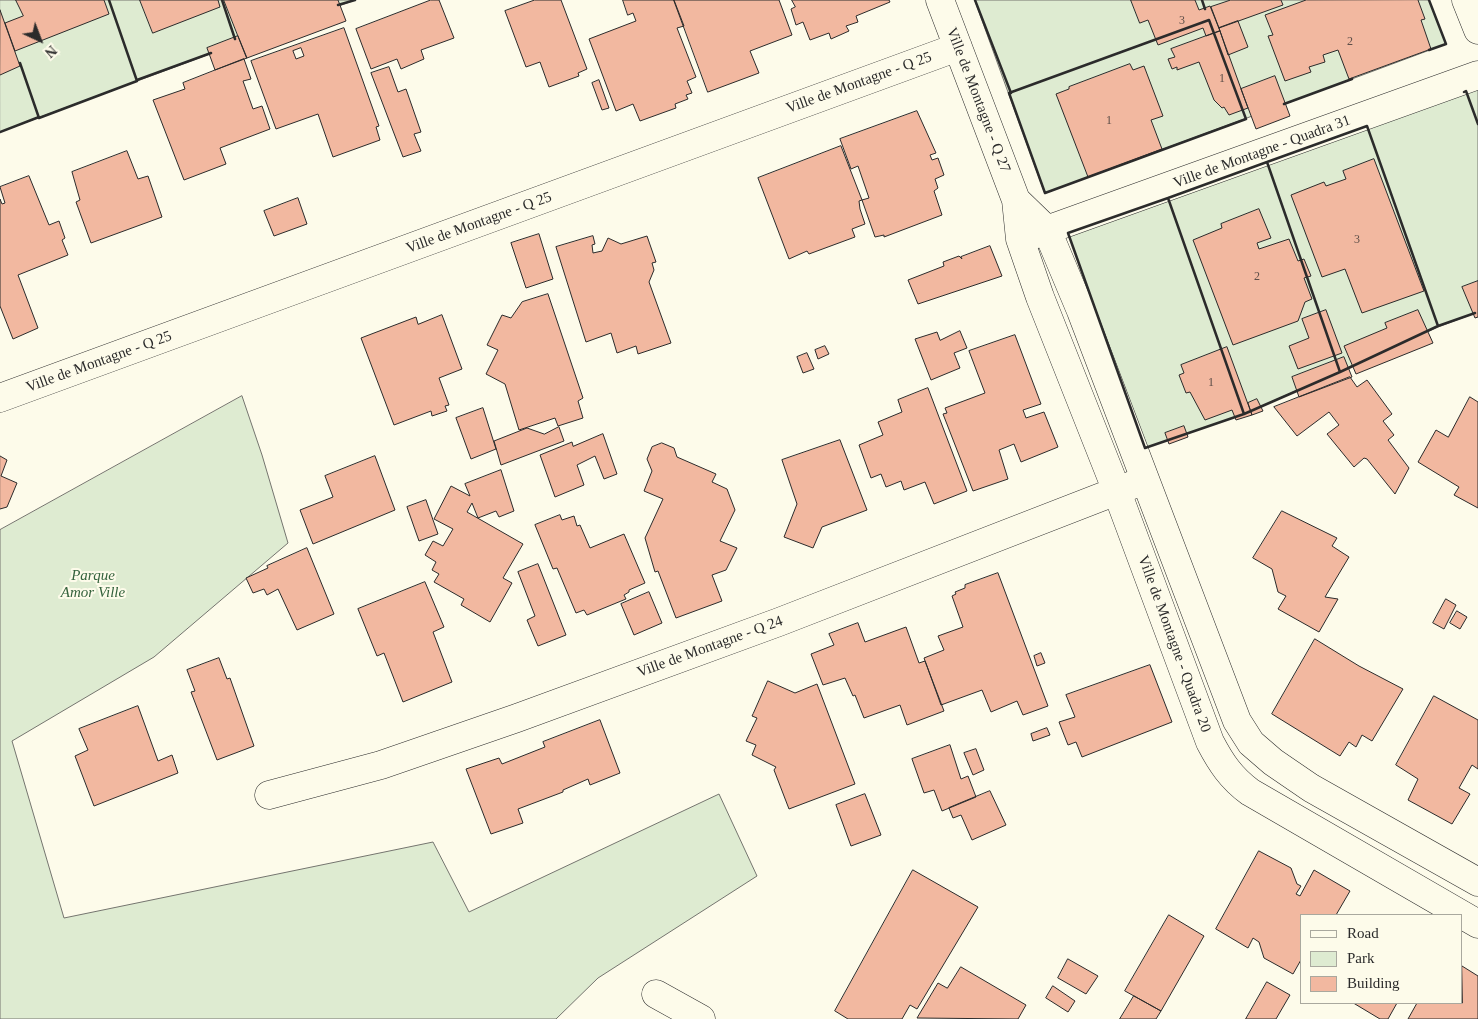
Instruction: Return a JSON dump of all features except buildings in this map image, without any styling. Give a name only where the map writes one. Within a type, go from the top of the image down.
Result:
[{"type":"street","name":"Ville de Montagne - Q 27","points":[[940,0],[1016,200],[1020,239]]},
{"type":"street","points":[[1466,0],[1478,30]]},
{"type":"street","name":"Ville de Montagne - Q 25","points":[[0,398],[958,47]]},
{"type":"street","name":"Ville de Montagne - Quadra 31","points":[[1020,239],[1478,74]]},
{"type":"street","name":"Ville de Montagne - Q 27","points":[[1016,200],[1046,230]]},
{"type":"street","name":"Ville de Montagne - Quadra 20","points":[[1046,230],[1081,312],[1237,721],[1251,743],[1273,762],[1311,788],[1478,882]]},
{"type":"street","name":"Ville de Montagne - Quadra 20","points":[[1020,239],[1040,297],[1116,489],[1210,742],[1222,765],[1236,782],[1250,792],[1461,914]]},
{"type":"street","name":"Ville de Montagne - Q 24","points":[[269,795],[381,765],[517,718],[779,622],[1116,489],[1145,480]]},
{"type":"street","name":"Ville de Montagne - Quadra 20","points":[[1463,915],[1478,924]]},
{"type":"street","points":[[656,994],[701,1019]]},
{"type":"green space","points":[[0,0],[355,0],[0,132]]},
{"type":"green space","points":[[975,0],[1429,0],[1446,44],[1045,193]]},
{"type":"green space","points":[[1478,87],[1478,312],[1438,327],[1244,414],[1145,448],[1068,233]]},
{"type":"green space","name":"Parque Amor Ville","points":[[242,396],[288,543],[154,657],[12,741],[64,918],[433,842],[469,912],[719,794],[757,876],[598,978],[556,1019],[0,1019],[0,530]]},
{"type":"wall","points":[[20,63],[39,118],[137,81],[109,0]]},
{"type":"wall","points":[[222,0],[235,39]]},
{"type":"wall","points":[[338,5],[355,0]]},
{"type":"wall","points":[[975,0],[1011,93]]},
{"type":"wall","points":[[1202,0],[1205,9]]},
{"type":"wall","points":[[1429,0],[1446,44],[1429,50]]},
{"type":"wall","points":[[1209,20],[1246,119],[1045,193],[1009,93],[1209,20]]},
{"type":"wall","points":[[137,80],[211,53]]},
{"type":"wall","points":[[1284,104],[1352,79]]},
{"type":"wall","points":[[1464,92],[1466,91],[1478,124]]},
{"type":"wall","points":[[0,132],[39,117]]},
{"type":"wall","points":[[1367,126],[1438,326],[1340,372],[1267,162],[1367,126]]},
{"type":"wall","points":[[1267,162],[1340,372],[1244,414],[1168,198],[1267,162]]},
{"type":"wall","points":[[1168,198],[1244,414],[1145,448],[1068,233],[1168,198]]},
{"type":"wall","points":[[1438,326],[1475,313]]}]
